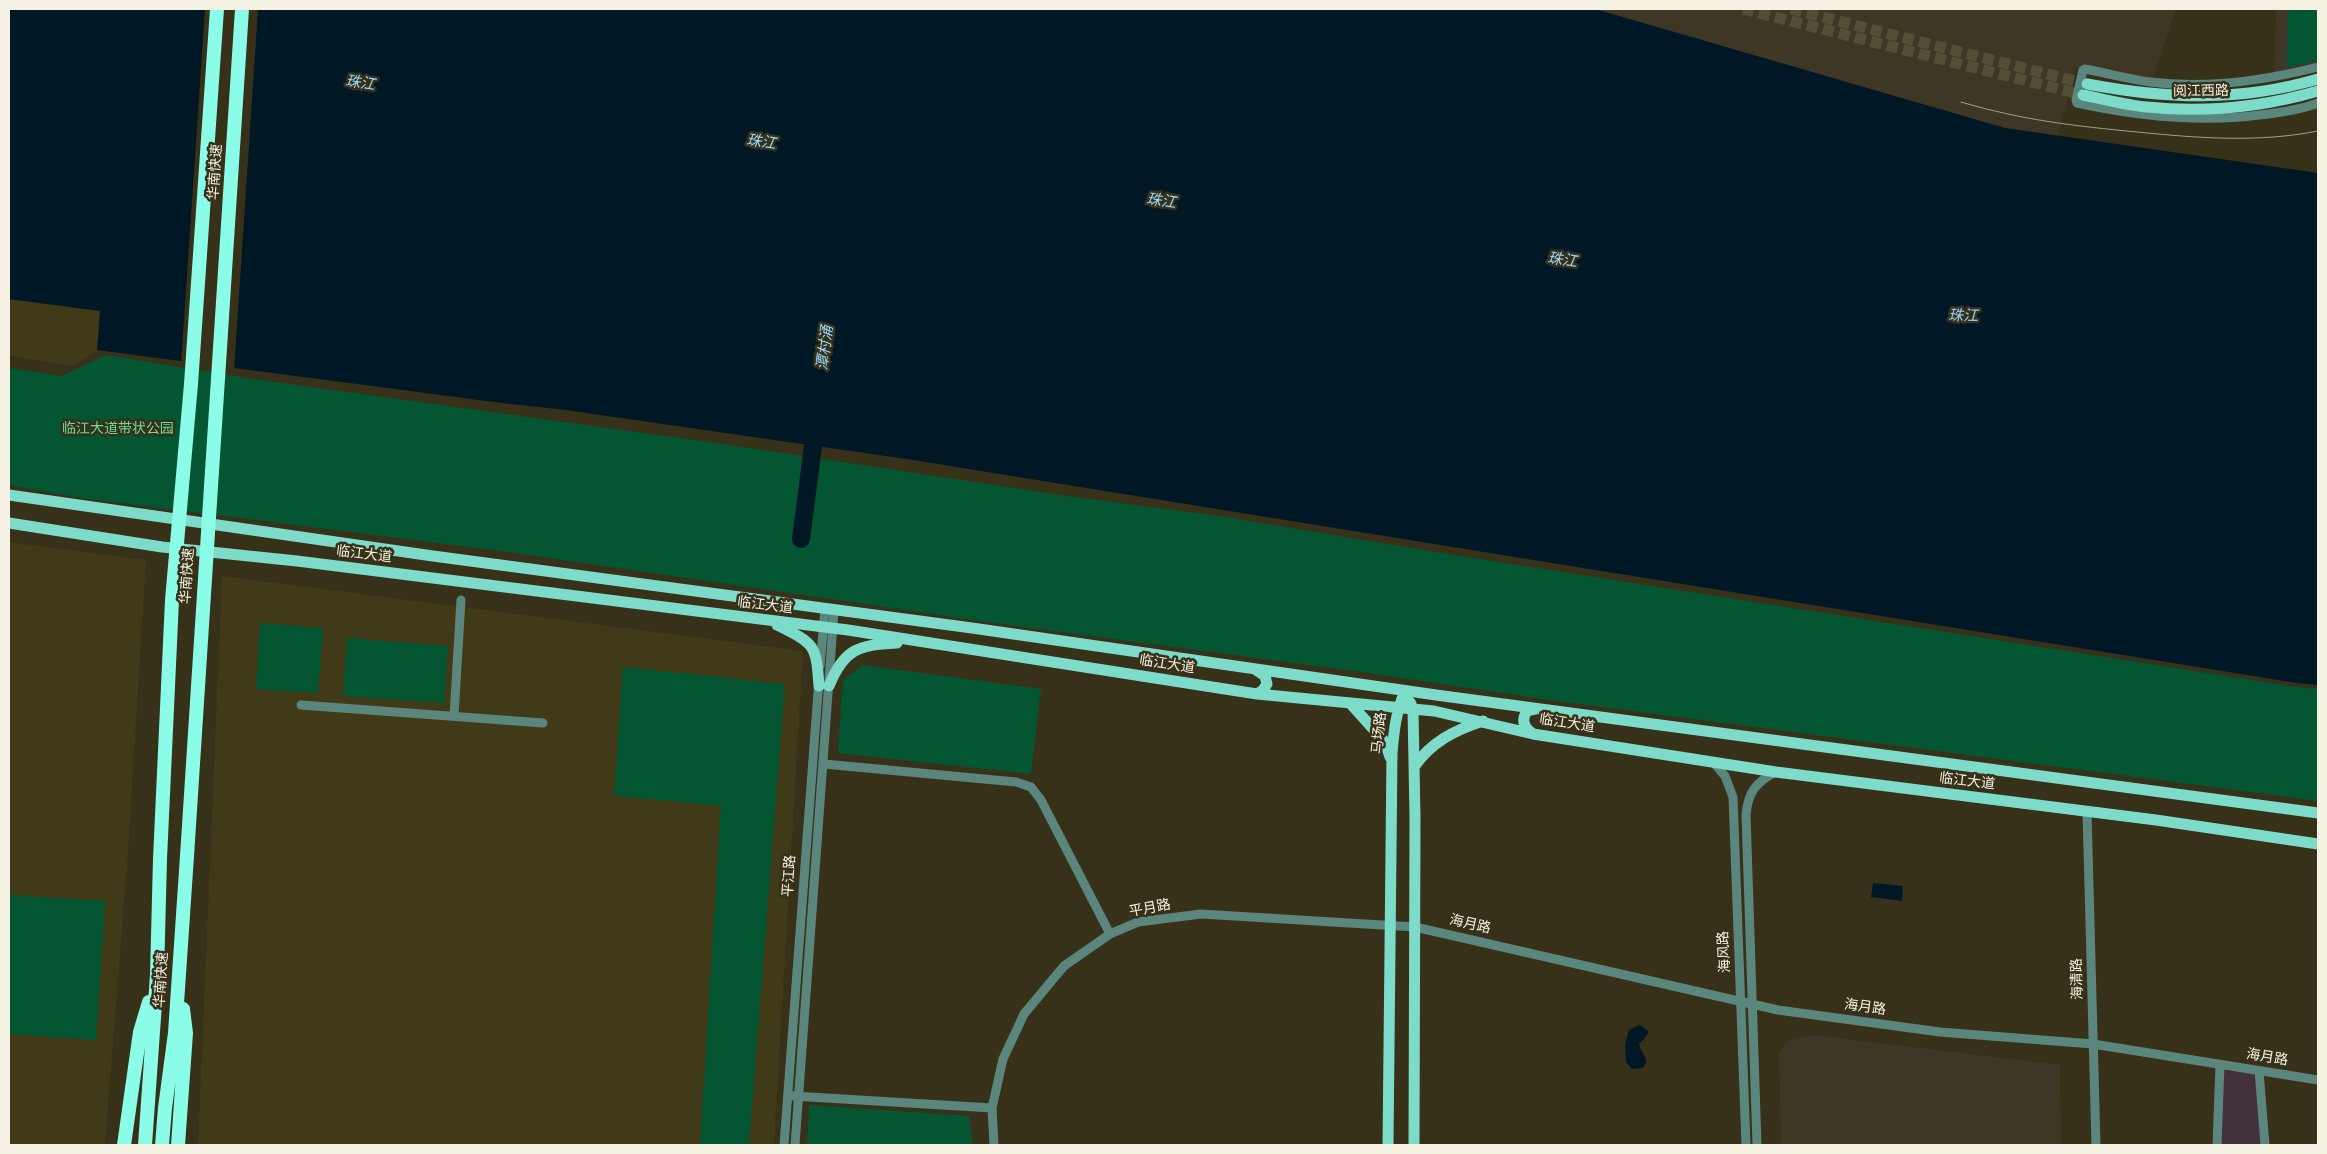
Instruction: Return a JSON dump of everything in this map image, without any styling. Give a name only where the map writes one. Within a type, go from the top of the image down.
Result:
[{"type":"highway","name":"华南快速","points":[[145,1145],[157,975],[172,600],[192,374],[216,9]]},
{"type":"highway","name":"华南快速","points":[[162,1145],[180,967],[242,9]]},
{"type":"highway","points":[[178,1145],[186,1033],[180,967]]},
{"type":"highway","points":[[124,1145],[140,1032],[157,975]]},
{"type":"main road","name":"阅江西路","points":[[2318,79],[2294,86],[2248,94],[2196,97],[2085,89],[2146,107],[2198,110],[2249,106],[2318,91]]},
{"type":"main road","name":"临江大道","points":[[9,495],[433,556],[972,628],[1406,691],[2318,813]]},
{"type":"main road","name":"临江大道","points":[[9,523],[162,547],[307,562],[828,628],[1256,694],[1413,709],[1485,721],[1533,734],[1714,763],[2318,844]]},
{"type":"main road","points":[[769,621],[789,631],[811,646],[817,657],[824,686]]},
{"type":"main road","points":[[969,650],[962,640],[962,634],[972,628]]},
{"type":"main road","points":[[824,686],[850,652],[863,646],[920,642]]},
{"type":"main road","points":[[1256,670],[1265,676],[1267,684],[1263,690],[1256,694]]},
{"type":"main road","points":[[1406,691],[1413,709],[1414,1145]]},
{"type":"main road","name":"马场路","points":[[1388,1145],[1392,764],[1394,724],[1397,708],[1406,691]]},
{"type":"main road","points":[[1350,702],[1385,742],[1392,764],[1398,758],[1404,756],[1414,767]]},
{"type":"main road","points":[[1533,734],[1527,730],[1523,723],[1523,717],[1527,711],[1538,709]]},
{"type":"main road","points":[[1414,767],[1422,754],[1433,744],[1462,728],[1485,721]]},
{"type":"street","points":[[2318,67],[2246,82],[2196,85],[2149,82],[2085,69],[2083,70],[2076,100],[2077,103],[2115,111],[2200,120],[2229,119],[2277,113],[2318,103]]},
{"type":"street","points":[[454,716],[461,600]]},
{"type":"street","name":"平江路","points":[[784,1145],[829,610]]},
{"type":"street","name":"平江路","points":[[795,1145],[824,764],[824,686]]},
{"type":"street","points":[[301,705],[543,723]]},
{"type":"street","name":"海风路","points":[[1714,763],[1725,776],[1733,796],[1746,1145]]},
{"type":"street","points":[[824,764],[1016,782],[1031,787],[1041,800],[1110,934]]},
{"type":"street","name":"海风路","points":[[1757,1145],[1746,861],[1747,801],[1756,784],[1776,772]]},
{"type":"street","name":"海清路","points":[[2087,812],[2096,1145]]},
{"type":"street","name":"平月路","points":[[994,1145],[992,1108],[1003,1059],[1024,1014],[1064,966],[1110,934],[1138,922],[1202,914],[1415,927]]},
{"type":"street","name":"海月路","points":[[1415,927],[1778,1010],[1940,1032],[2093,1044],[2318,1080]]},
{"type":"street","points":[[2217,1145],[2220,1065]]},
{"type":"street","points":[[2259,1071],[2265,1145]]},
{"type":"street","points":[[787,1096],[992,1108]]},
{"type":"shaded area","points":[[1595,9],[2176,9],[2153,79],[2075,67],[2058,136],[2005,128]]},
{"type":"shaded area","points":[[2276,9],[2318,9],[2318,62],[2274,74]]},
{"type":"shaded area","points":[[9,299],[101,311],[97,350],[74,366],[11,356],[9,354]]},
{"type":"shaded area","points":[[9,542],[146,560],[128,853],[105,1145],[9,1145]]},
{"type":"shaded area","points":[[222,576],[803,651],[774,1145],[198,1145]]},
{"type":"shaded area","points":[[1813,1035],[2060,1065],[2061,1145],[1781,1145],[1779,1052],[1790,1039]]},
{"type":"shaded area","points":[[2224,1071],[2254,1074],[2261,1145],[2221,1145]]},
{"type":"green space","points":[[2288,9],[2318,9],[2318,61],[2287,67]]},
{"type":"green space","name":"临江大道带状公园","points":[[106,355],[246,378],[730,445],[1067,496],[1212,515],[1448,554],[2318,689],[2318,801],[1556,701],[1361,672],[995,623],[501,551],[81,498],[9,485],[9,368],[62,376]]},
{"type":"green space","points":[[260,623],[323,628],[318,693],[256,689]]},
{"type":"green space","points":[[347,638],[448,646],[444,703],[343,696]]},
{"type":"green space","points":[[862,665],[1041,689],[1031,774],[838,753],[843,680]]},
{"type":"green space","points":[[623,667],[785,684],[749,1145],[700,1145],[721,806],[614,796]]},
{"type":"green space","points":[[9,895],[105,901],[96,1040],[9,1034]]},
{"type":"green space","points":[[809,1105],[969,1116],[973,1145],[807,1145]]},
{"type":"water","name":"珠江","points":[[9,9],[1595,9],[2005,128],[2318,173],[2318,685],[913,460],[566,410],[97,350],[100,311],[9,299]]},
{"type":"water","points":[[1873,883],[1903,886],[1902,901],[1871,897]]},
{"type":"water","points":[[1640,1025],[1648,1031],[1648,1034],[1639,1044],[1646,1063],[1643,1068],[1632,1069],[1626,1062],[1625,1045],[1629,1030]]},
{"type":"pier","points":[[205,9],[258,9],[234,371],[181,364]]},
{"type":"waterway","name":"潭村涌","points":[[801,539],[816,423]]},
{"type":"tunnel","points":[[1743,9],[2083,95]]},
{"type":"tunnel","points":[[1791,9],[2087,84]]},
{"type":"tram line","points":[[1961,102],[2048,122],[2182,136],[2250,138],[2295,135],[2318,131]]}]
